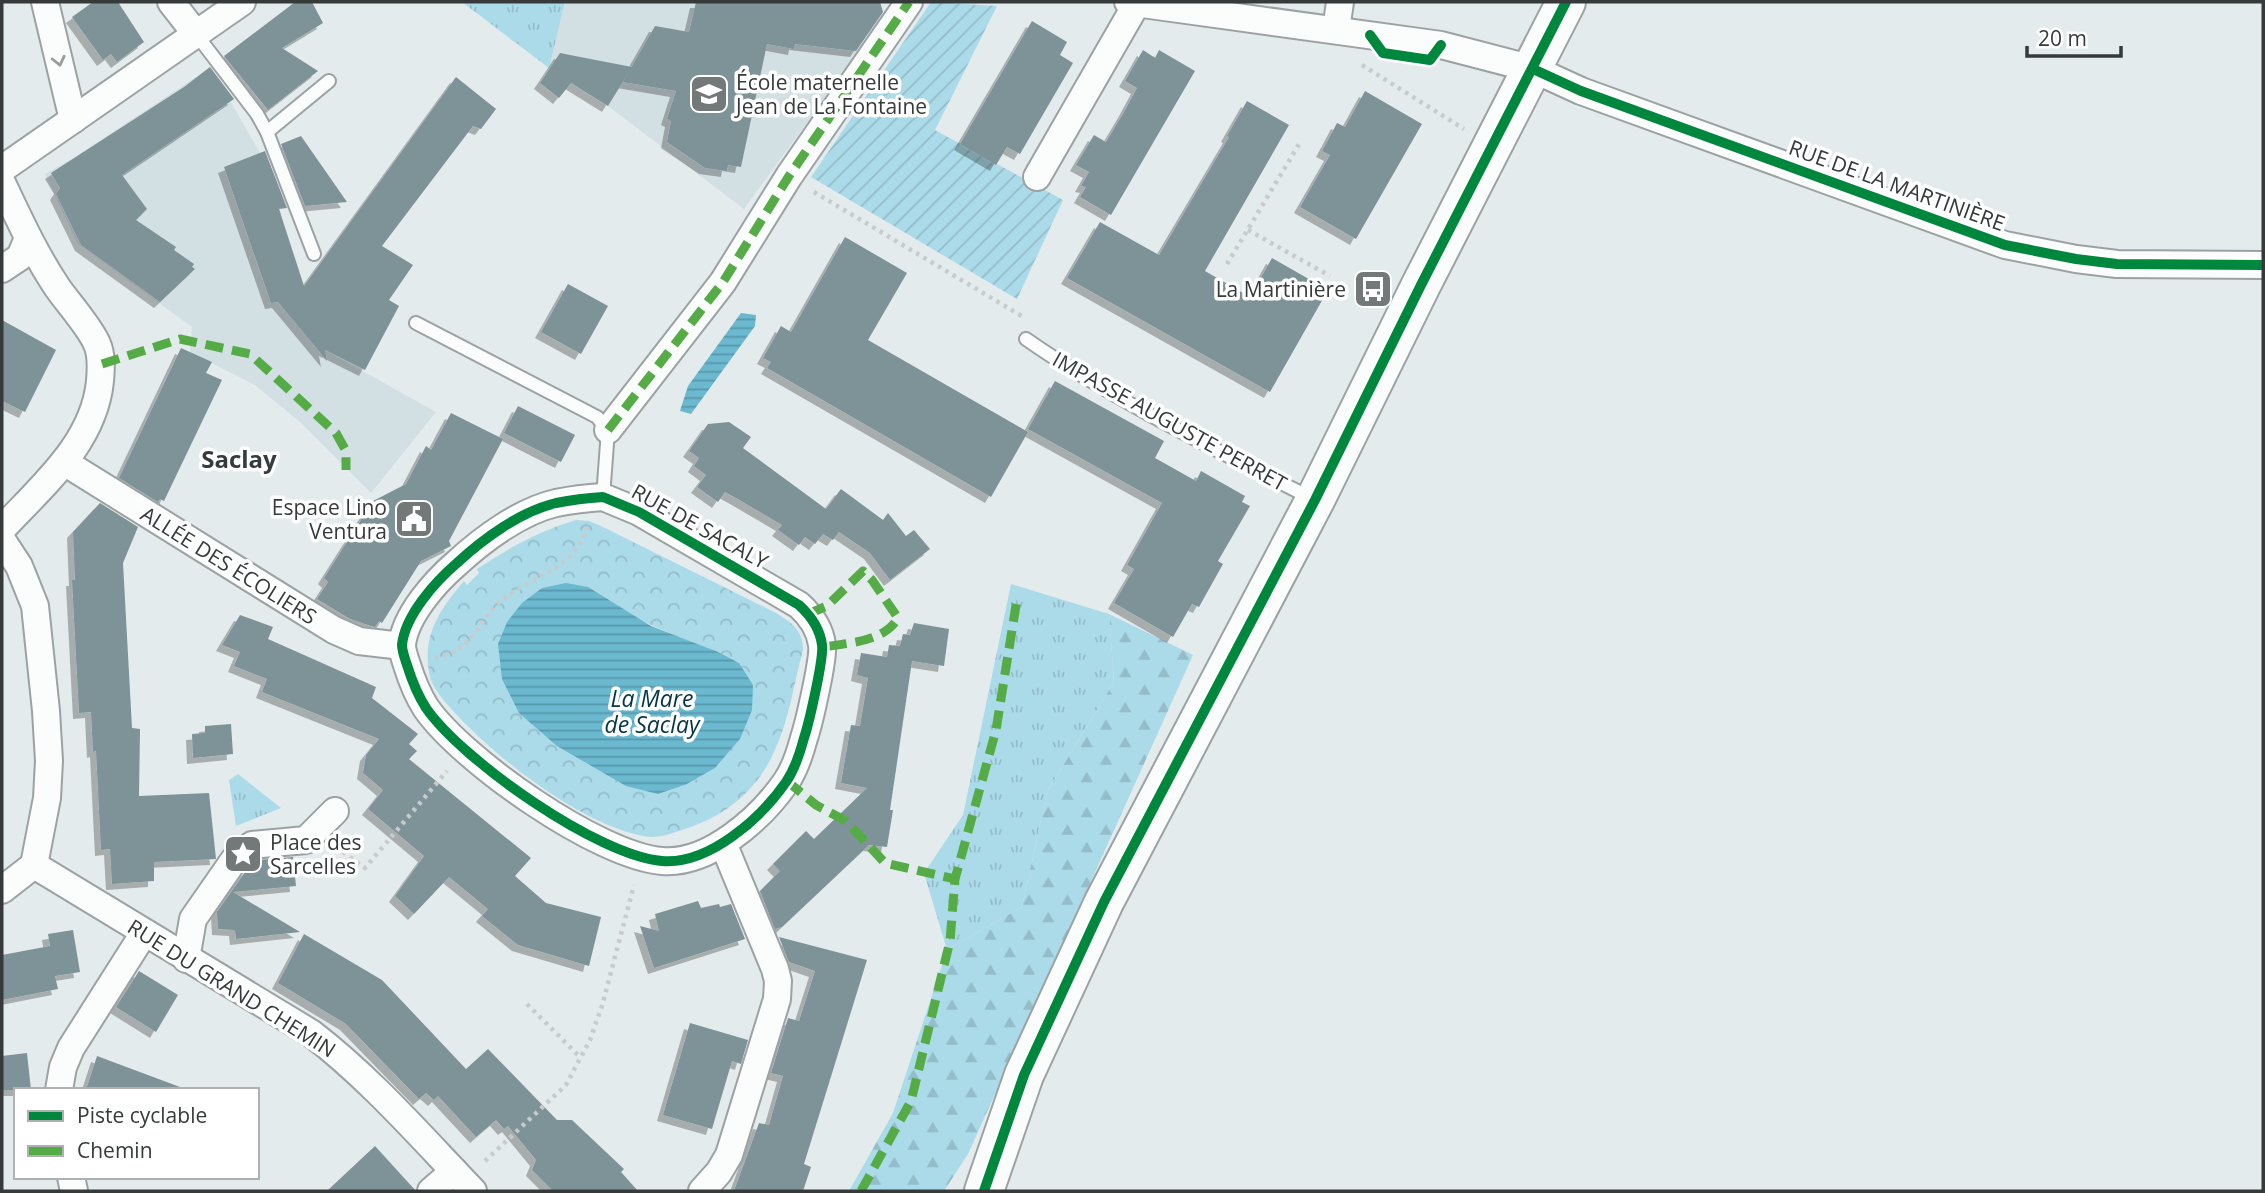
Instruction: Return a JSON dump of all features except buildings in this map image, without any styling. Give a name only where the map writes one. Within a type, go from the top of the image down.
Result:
[{"type":"main road","points":[[984,1191],[1024,1075],[1104,902],[1315,500],[1420,285],[1566,2]]},
{"type":"street","points":[[45,2],[73,120]]},
{"type":"street","points":[[171,2],[195,34]]},
{"type":"street","points":[[2,169],[242,2]]},
{"type":"street","points":[[608,430],[723,282],[789,176],[909,2]]},
{"type":"street","points":[[1037,177],[1132,2]]},
{"type":"street","name":"RUE DE LA MARTINIÈRE","points":[[1132,2],[1441,45],[1533,69],[1581,91],[2005,245],[2117,264],[2263,265]]},
{"type":"street","points":[[1336,30],[1340,2]]},
{"type":"street","points":[[2,183],[28,237],[57,286],[97,344],[102,364],[99,394],[91,420],[64,462],[2,529]]},
{"type":"street","points":[[2,269],[20,257],[28,237]]},
{"type":"street","name":"ALLÉE DES ÉCOLIERS","points":[[64,462],[334,630],[404,655]]},
{"type":"street","points":[[404,655],[409,624],[424,598],[443,575],[474,548],[512,522],[554,503],[595,498]]},
{"type":"street","name":"RUE DE SACALY","points":[[404,655],[414,689],[427,710],[445,730],[502,780],[594,839],[663,862],[690,857],[723,843],[741,830],[764,809],[787,781],[799,756],[823,647],[816,623],[799,605],[639,512],[595,498]]},
{"type":"street","points":[[2,540],[19,566],[34,607],[49,761],[47,798],[34,865],[2,890]]},
{"type":"street","points":[[186,959],[193,919],[234,860],[252,845],[306,840],[335,811]]},
{"type":"street","points":[[702,1191],[719,1172],[729,1155],[777,999],[778,981],[775,969],[723,843]]},
{"type":"street","name":"RUE DU GRAND CHEMIN","points":[[34,865],[311,1033],[369,1083],[473,1191]]},
{"type":"street","points":[[59,1088],[63,1067],[71,1048],[144,933]]},
{"type":"street","points":[[431,1191],[454,1171]]},
{"type":"lane","points":[[195,34],[257,114],[267,132],[314,254]]},
{"type":"lane","points":[[267,132],[329,81]]},
{"type":"lane","points":[[416,323],[597,417],[608,430],[595,498]]},
{"type":"lane","name":"IMPASSE AUGUSTE PERRET","points":[[1026,339],[1184,433],[1315,500]]},
{"type":"path","points":[[1357,61],[1466,130]]},
{"type":"path","points":[[1227,264],[1301,141]]},
{"type":"path","points":[[789,176],[850,215],[1025,316],[1026,339]]},
{"type":"path","points":[[1248,230],[1331,276]]},
{"type":"path","points":[[404,655],[451,655],[474,637],[505,597],[552,571],[581,545],[595,498]]},
{"type":"path","points":[[334,845],[365,868],[466,749]]},
{"type":"path","points":[[454,1171],[479,1166],[566,1084],[590,1040],[602,1006],[642,857]]},
{"type":"path","points":[[527,1004],[580,1058]]},
{"type":"shaded area","name":"École maternelle Jean de La Fontaine","points":[[565,2],[880,2],[884,17],[744,209],[608,106],[549,68]]},
{"type":"shaded area","points":[[211,67],[260,153],[323,349],[436,412],[371,493],[300,422],[255,385],[190,352],[192,327],[78,244],[45,174]]},
{"type":"green space","points":[[462,2],[565,2],[549,68]]},
{"type":"green space","points":[[931,2],[997,6],[935,130],[1063,200],[1017,299],[811,177]]},
{"type":"green space","points":[[576,520],[601,526],[776,613],[792,624],[801,637],[803,650],[787,715],[766,767],[736,802],[695,826],[661,836],[643,836],[608,825],[572,806],[538,785],[499,755],[464,722],[442,697],[430,677],[428,649],[434,625],[464,581],[467,585],[479,573],[477,569],[525,541]],"holes":[[[626,612],[739,663],[740,739],[715,768],[687,784]]]},
{"type":"green space","points":[[1011,584],[1109,614],[1114,682],[1047,792],[1022,907],[947,950],[924,873],[963,815]]},
{"type":"green space","points":[[1109,614],[1193,655],[968,1154],[944,1191],[849,1191],[893,1113],[947,950],[1022,907],[1047,792],[1114,682]]},
{"type":"green space","points":[[238,774],[281,808],[236,826],[229,780]]},
{"type":"water","points":[[741,313],[756,315],[755,326],[691,414],[680,411],[688,386]]},
{"type":"water","name":"La Mare de Saclay","points":[[566,583],[588,587],[651,626],[739,663],[753,685],[752,710],[740,739],[715,768],[687,784],[658,794],[626,786],[557,746],[519,713],[502,679],[498,644],[507,622],[522,603],[542,588]]},
{"type":"marked path","points":[[608,430],[723,282],[789,176],[909,2]]},
{"type":"marked path","points":[[102,364],[180,339],[250,354],[336,433],[346,451],[346,470]]},
{"type":"marked path","points":[[808,614],[827,606],[863,571],[898,618],[892,626],[875,637],[823,647]]},
{"type":"marked path","points":[[861,1191],[911,1101],[950,941],[955,879],[996,730],[1017,599]]},
{"type":"marked path","points":[[787,781],[816,805],[846,821],[885,863],[955,879]]},
{"type":"cycle path","points":[[984,1191],[1024,1075],[1104,902],[1315,500],[1421,285],[1566,2]]},
{"type":"cycle path","points":[[1370,35],[1383,53],[1430,60],[1441,45]]},
{"type":"cycle path","points":[[1533,69],[1581,91],[2005,245],[2117,264],[2263,265]]},
{"type":"cycle path","points":[[603,497],[639,512],[799,605],[814,623],[821,639],[821,663],[812,705],[799,755],[789,777],[763,810],[748,824],[715,847],[680,860],[662,861],[635,855],[603,842],[569,824],[500,778],[469,753],[426,708],[402,650],[409,622],[431,589],[479,545],[529,512],[556,503],[603,497]]},
{"type":"place","name":"École maternelle Jean de La Fontaine","points":[[709,94]]},
{"type":"place","name":"La Martinière","points":[[1373,289]]},
{"type":"place","name":"Espace Lino Ventura","points":[[414,519]]},
{"type":"place","name":"Place des Sarcelles","points":[[243,854]]},
{"type":"district","name":"Saclay","points":[[239,458]]}]
